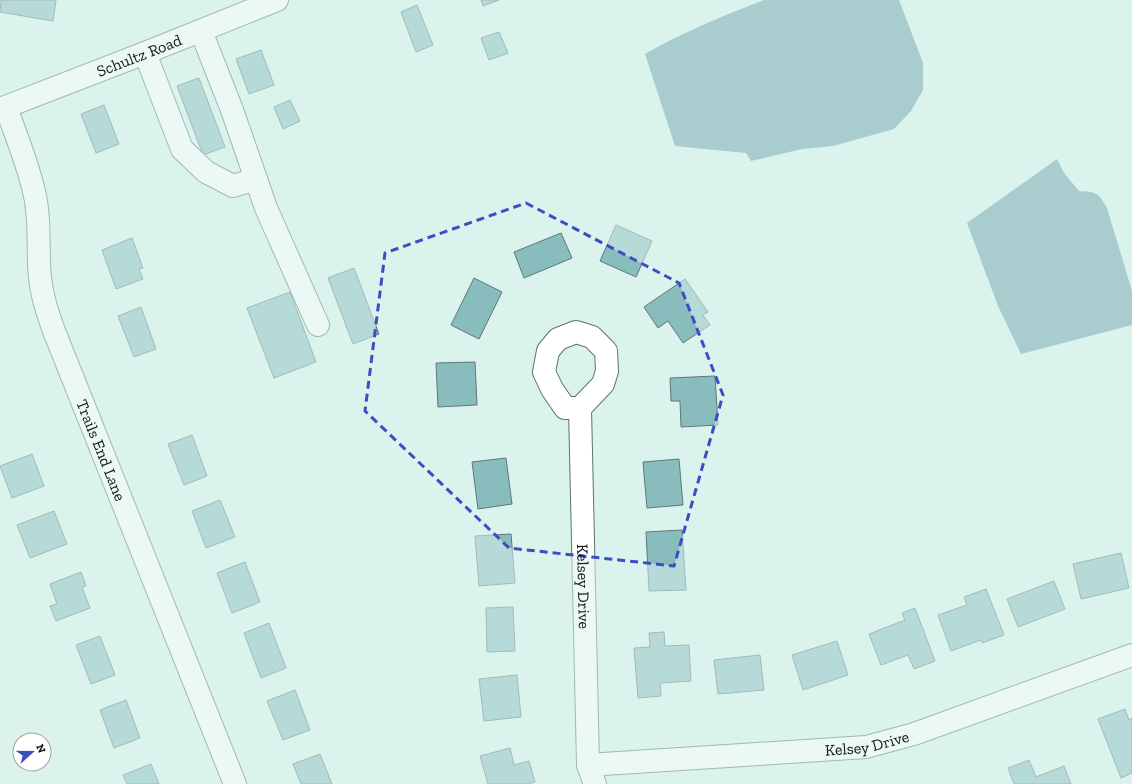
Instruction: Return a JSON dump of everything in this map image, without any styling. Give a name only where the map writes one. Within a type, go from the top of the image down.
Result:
[{"type":"street","name":"Schultz Road","points":[[3,108],[277,0]]},
{"type":"street","points":[[201,31],[232,110],[266,208],[318,325]]},
{"type":"street","points":[[145,53],[182,149],[206,172],[233,186],[256,179]]},
{"type":"street","name":"Trails End Lane","points":[[3,108],[29,172],[36,197],[40,279],[46,306],[54,331],[235,784]]},
{"type":"street","name":"Kelsey Drive","points":[[580,408],[592,775],[866,747],[914,734],[1132,655]]},
{"type":"highlighted area","points":[[526,203],[679,283],[723,395],[674,566],[509,548],[365,411],[385,253]]},
{"type":"water","points":[[764,0],[899,0],[923,63],[923,90],[911,111],[894,129],[833,146],[802,149],[751,161],[746,153],[675,146],[645,54],[689,31]]},
{"type":"water","points":[[1057,159],[1064,173],[1079,191],[1096,194],[1107,208],[1132,291],[1132,325],[1021,354],[998,306],[967,223]]},
{"type":"building","points":[[1,0],[56,0],[53,21],[0,12]]},
{"type":"building","points":[[481,0],[499,0],[483,6]]},
{"type":"building","points":[[417,5],[433,45],[416,52],[401,12]]},
{"type":"building","points":[[499,32],[508,53],[489,60],[481,38]]},
{"type":"building","points":[[261,50],[274,85],[249,94],[236,59]]},
{"type":"building","points":[[199,78],[225,147],[203,155],[177,86]]},
{"type":"building","points":[[290,100],[300,121],[283,129],[274,107]]},
{"type":"building","points":[[104,105],[119,144],[96,153],[81,114]]},
{"type":"building","points":[[616,225],[652,241],[636,277],[600,261]]},
{"type":"building","points":[[561,233],[572,258],[524,278],[514,252]]},
{"type":"building","points":[[132,238],[143,268],[139,269],[143,279],[116,289],[102,250]]},
{"type":"building","points":[[354,268],[379,334],[353,344],[328,278]]},
{"type":"building","points":[[474,278],[502,292],[479,339],[451,325]]},
{"type":"building","points":[[685,279],[708,312],[703,315],[710,325],[683,343],[668,321],[658,328],[644,307]]},
{"type":"building","points":[[290,292],[316,362],[274,378],[247,308]]},
{"type":"building","points":[[141,307],[156,349],[134,357],[118,316]]},
{"type":"building","points":[[475,362],[477,405],[438,407],[436,363]]},
{"type":"building","points":[[715,376],[718,425],[681,427],[680,401],[671,401],[670,378]]},
{"type":"building","points":[[192,435],[207,476],[184,485],[168,444]]},
{"type":"building","points":[[32,454],[44,486],[12,498],[0,466]]},
{"type":"building","points":[[506,458],[512,504],[478,509],[472,462]]},
{"type":"building","points":[[679,459],[683,505],[647,508],[643,462]]},
{"type":"building","points":[[220,500],[235,537],[206,548],[192,511]]},
{"type":"building","points":[[54,511],[67,544],[30,558],[17,525]]},
{"type":"building","points":[[682,530],[686,590],[649,591],[646,532]]},
{"type":"building","points":[[511,534],[515,583],[479,586],[475,536]]},
{"type":"building","points":[[1121,553],[1129,588],[1081,599],[1073,564]]},
{"type":"building","points":[[245,562],[260,602],[232,613],[217,573]]},
{"type":"building","points":[[81,572],[86,586],[82,587],[90,608],[56,621],[50,606],[57,604],[50,584]]},
{"type":"building","points":[[1054,581],[1065,609],[1018,627],[1007,599]]},
{"type":"building","points":[[986,589],[1004,635],[982,643],[981,640],[951,651],[938,615],[967,605],[964,597]]},
{"type":"building","points":[[513,607],[515,651],[487,652],[486,608]]},
{"type":"building","points":[[915,608],[935,661],[914,669],[908,655],[881,665],[869,634],[905,620],[902,613]]},
{"type":"building","points":[[269,623],[286,668],[261,678],[244,633]]},
{"type":"building","points":[[664,632],[665,646],[689,645],[691,681],[660,683],[661,696],[638,698],[634,648],[650,647],[649,633]]},
{"type":"building","points":[[100,636],[115,675],[91,684],[76,645]]},
{"type":"building","points":[[837,641],[848,675],[803,690],[792,655]]},
{"type":"building","points":[[760,655],[764,690],[718,694],[714,660]]},
{"type":"building","points":[[517,675],[521,717],[484,721],[479,679]]},
{"type":"building","points":[[295,690],[310,730],[283,740],[267,701]]},
{"type":"building","points":[[126,700],[140,738],[114,748],[100,710]]},
{"type":"building","points":[[1125,709],[1129,720],[1132,718],[1132,773],[1121,778],[1098,719]]},
{"type":"building","points":[[510,748],[514,765],[529,761],[535,782],[528,784],[488,784],[480,756]]},
{"type":"building","points":[[320,754],[332,784],[301,784],[293,764]]},
{"type":"building","points":[[1029,760],[1036,777],[1064,766],[1071,784],[1014,784],[1008,768]]},
{"type":"building","points":[[151,764],[159,784],[127,784],[123,775]]}]
